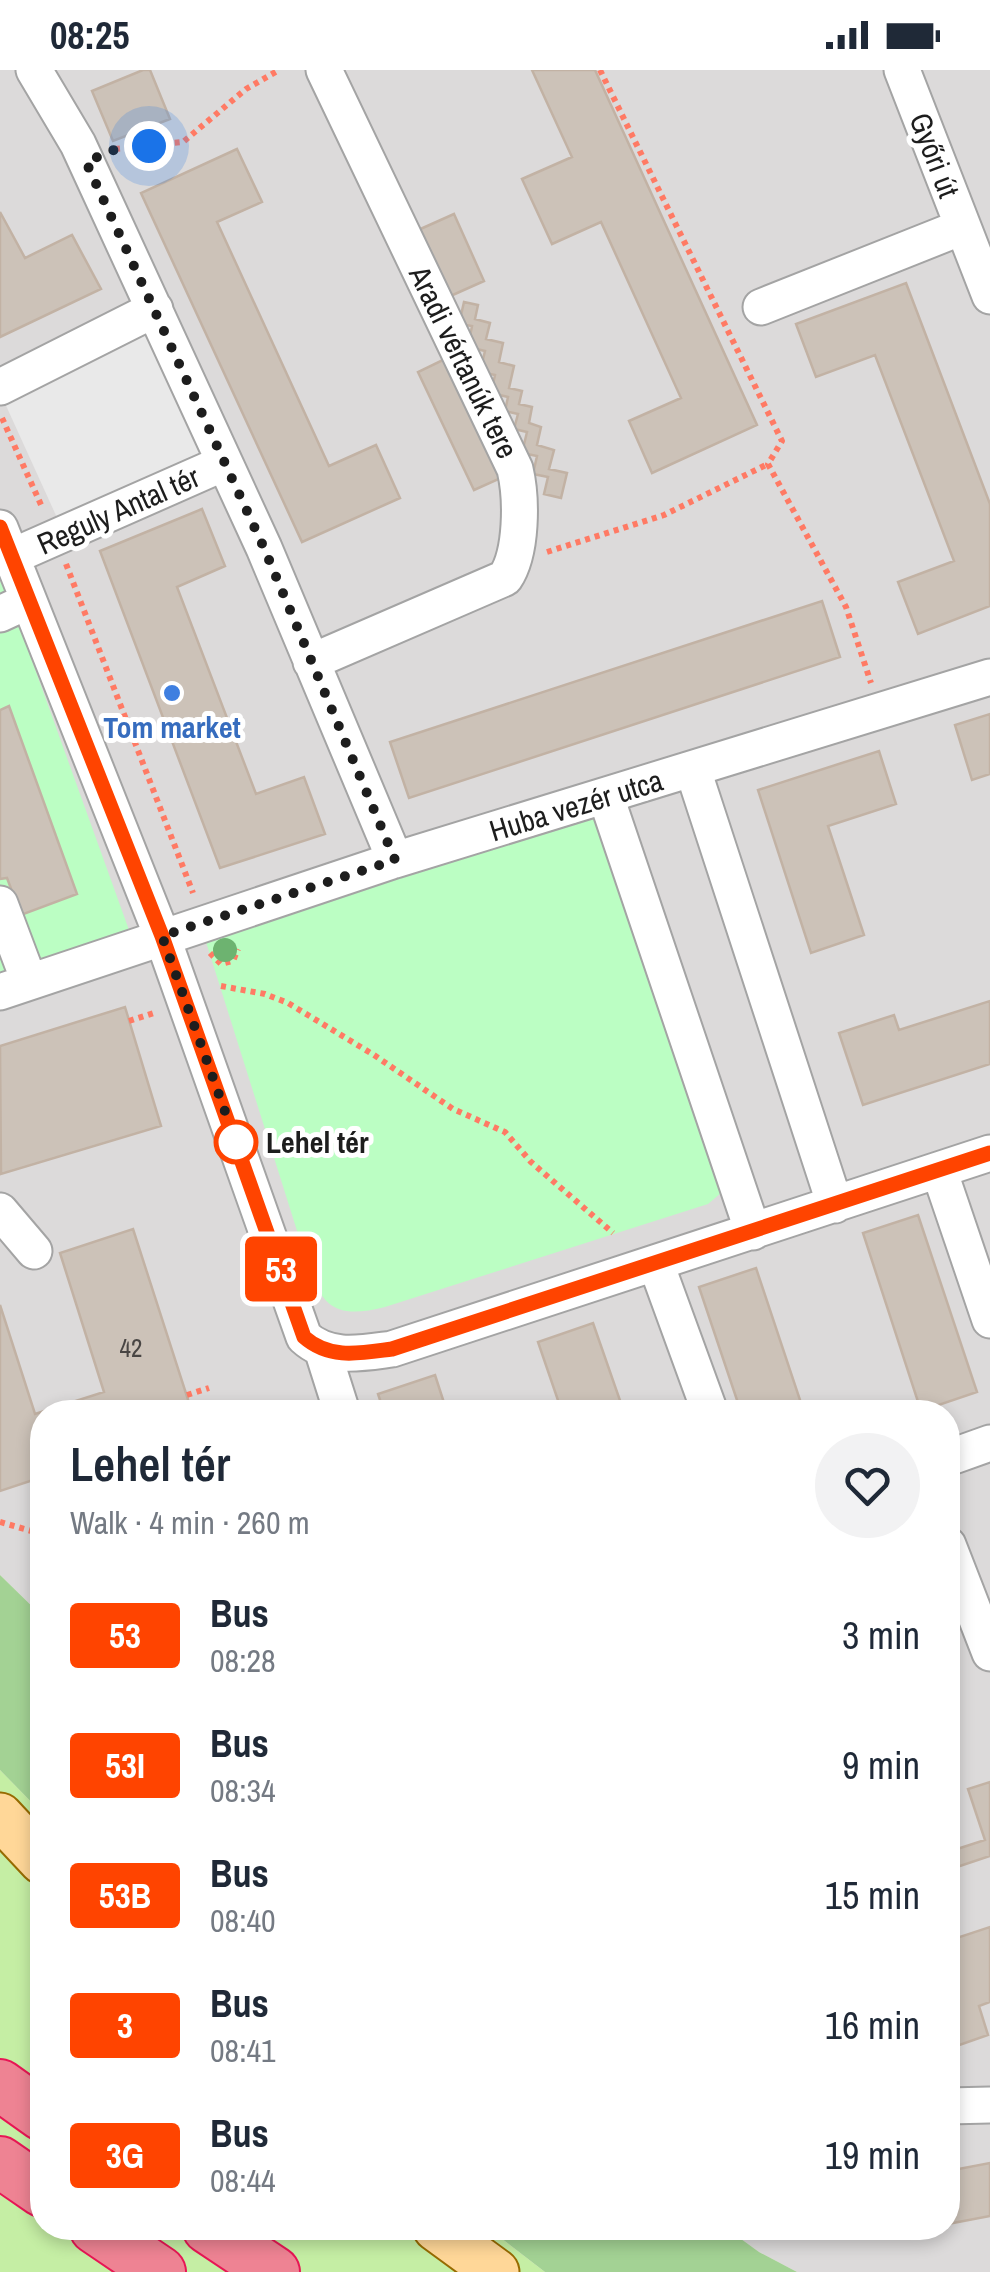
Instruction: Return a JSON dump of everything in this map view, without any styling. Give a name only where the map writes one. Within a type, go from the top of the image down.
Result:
[{"type":"highway","points":[[0,2084],[30,2105]]},
{"type":"highway","points":[[0,2162],[30,2183]]},
{"type":"highway","points":[[113,2240],[153,2268]]},
{"type":"highway","points":[[226,2240],[274,2272]]},
{"type":"main road","points":[[0,1816],[30,1849]]},
{"type":"main road","points":[[452,2240],[496,2272]]},
{"type":"street","name":"Reguly Antal tér","points":[[34,70],[86,162],[155,309],[264,548],[395,860]]},
{"type":"street","name":"Aradi vértanúk tere","points":[[324,70],[515,469],[520,489],[516,561]]},
{"type":"street","name":"Győri út","points":[[902,70],[990,296]]},
{"type":"street","points":[[761,307],[962,228]]},
{"type":"street","points":[[0,387],[155,309]]},
{"type":"street","name":"Reguly Antal tér","points":[[6,542],[55,538],[224,463]]},
{"type":"street","points":[[6,542],[14,608],[162,936],[304,1337],[322,1349],[350,1354],[392,1349],[990,1153]]},
{"type":"street","points":[[311,662],[505,578],[516,561]]},
{"type":"street","name":"Huba vezér utca","points":[[15,986],[395,860],[990,677]]},
{"type":"street","points":[[693,770],[835,1204]]},
{"type":"street","points":[[606,797],[752,1232]]},
{"type":"street","points":[[0,904],[15,986]]},
{"type":"street","points":[[939,1170],[990,1320]]},
{"type":"street","points":[[0,1211],[34,1251]]},
{"type":"street","points":[[656,1264],[706,1400]]},
{"type":"street","points":[[322,1349],[338,1400]]},
{"type":"street","points":[[960,1454],[990,1443]]},
{"type":"street","points":[[960,1576],[990,1654]]},
{"type":"street","points":[[960,2106],[990,2105]]},
{"type":"path","points":[[86,162],[116,149],[182,142],[246,89],[279,70]]},
{"type":"path","points":[[516,561],[664,515],[768,464],[782,441],[600,70]]},
{"type":"path","points":[[0,412],[55,538],[188,876],[200,924]]},
{"type":"path","points":[[768,464],[846,606],[879,712]]},
{"type":"path","points":[[221,986],[265,994],[288,1003],[374,1054],[453,1110],[505,1132],[531,1162],[613,1234]]},
{"type":"path","points":[[129,1021],[156,1012]]},
{"type":"path","points":[[187,1396],[209,1388]]},
{"type":"path","points":[[0,1522],[30,1531]]},
{"type":"shaded area","points":[[0,70],[990,70],[990,2272],[797,2272],[742,2240],[960,2240],[960,1400],[30,1400],[30,1604],[0,1575]]},
{"type":"shaded area","points":[[148,327],[206,458],[59,522],[3,399]]},
{"type":"green space","points":[[0,581],[129,930],[0,977]]},
{"type":"green space","points":[[606,797],[737,1187],[708,1204],[385,1307],[358,1312],[338,1309],[322,1296],[310,1272],[200,923]]},
{"type":"green space","points":[[0,1575],[30,1604],[30,1801],[0,1770]]},
{"type":"green space","points":[[0,1770],[30,1801],[30,2240],[504,2240],[545,2272],[0,2272]]},
{"type":"green space","points":[[504,2240],[742,2240],[797,2272],[545,2272]]},
{"type":"building","points":[[150,70],[170,119],[113,141],[92,91]]},
{"type":"building","points":[[532,70],[595,70],[757,425],[652,473],[629,421],[681,398],[601,222],[552,244],[522,179],[572,157]]},
{"type":"building","points":[[237,149],[262,202],[217,222],[329,466],[376,445],[400,498],[302,542],[141,193]]},
{"type":"building","points":[[0,212],[25,258],[72,235],[101,289],[0,337]]},
{"type":"building","points":[[454,214],[484,281],[446,298],[416,231]]},
{"type":"building","points":[[906,283],[990,504],[990,606],[918,634],[898,582],[954,561],[875,355],[816,377],[796,324]]},
{"type":"building","points":[[464,302],[478,305],[475,319],[490,323],[486,339],[503,343],[499,362],[514,366],[509,388],[522,391],[519,404],[532,407],[529,423],[541,427],[537,445],[554,450],[549,469],[567,473],[561,498],[544,494],[548,477],[533,474],[537,456],[522,453],[527,432],[514,429],[518,414],[505,411],[508,397],[491,393],[495,375],[480,372],[485,351],[468,347],[472,326],[459,324]]},
{"type":"building","points":[[445,359],[501,478],[474,490],[418,372]]},
{"type":"building","points":[[202,509],[225,566],[177,587],[256,794],[304,777],[325,834],[220,868],[100,551]]},
{"type":"building","points":[[822,601],[840,657],[409,798],[390,742]]},
{"type":"building","points":[[9,706],[77,894],[21,915],[7,878],[0,879],[0,710]]},
{"type":"building","points":[[990,714],[990,774],[972,780],[955,725]]},
{"type":"building","points":[[879,751],[896,804],[828,826],[864,935],[811,953],[758,790]]},
{"type":"building","points":[[990,1001],[990,1064],[863,1105],[839,1033],[894,1015],[899,1030]]},
{"type":"building","points":[[125,1007],[161,1126],[1,1174],[0,1046]]},
{"type":"building","points":[[918,1215],[977,1392],[953,1400],[917,1400],[863,1233]]},
{"type":"building","points":[[133,1229],[188,1400],[79,1400],[104,1392],[60,1253]]},
{"type":"building","points":[[756,1268],[800,1400],[737,1400],[699,1287]]},
{"type":"building","points":[[0,1305],[31,1400],[30,1481],[0,1491]]},
{"type":"building","points":[[593,1323],[620,1400],[558,1400],[538,1342]]},
{"type":"building","points":[[435,1375],[443,1400],[380,1400],[378,1394]]},
{"type":"building","points":[[990,1782],[990,1856],[960,1866],[960,1848],[985,1840],[968,1789]]},
{"type":"building","points":[[990,1927],[990,2002],[979,2006],[988,2035],[960,2045],[960,1937]]},
{"type":"building","points":[[990,2163],[990,2216],[960,2222],[960,2169]]},
{"type":"bus line","name":"53","points":[[0,527],[162,936],[304,1337],[313,1345],[350,1354],[392,1349],[990,1153]]},
{"type":"place","name":"Tom market","points":[[172,693]]},
{"type":"place","name":"Lehel tér","points":[[236,1142]]},
{"type":"route","points":[[149,146],[116,149],[86,162],[264,548],[395,860],[162,936],[236,1142]]}]
